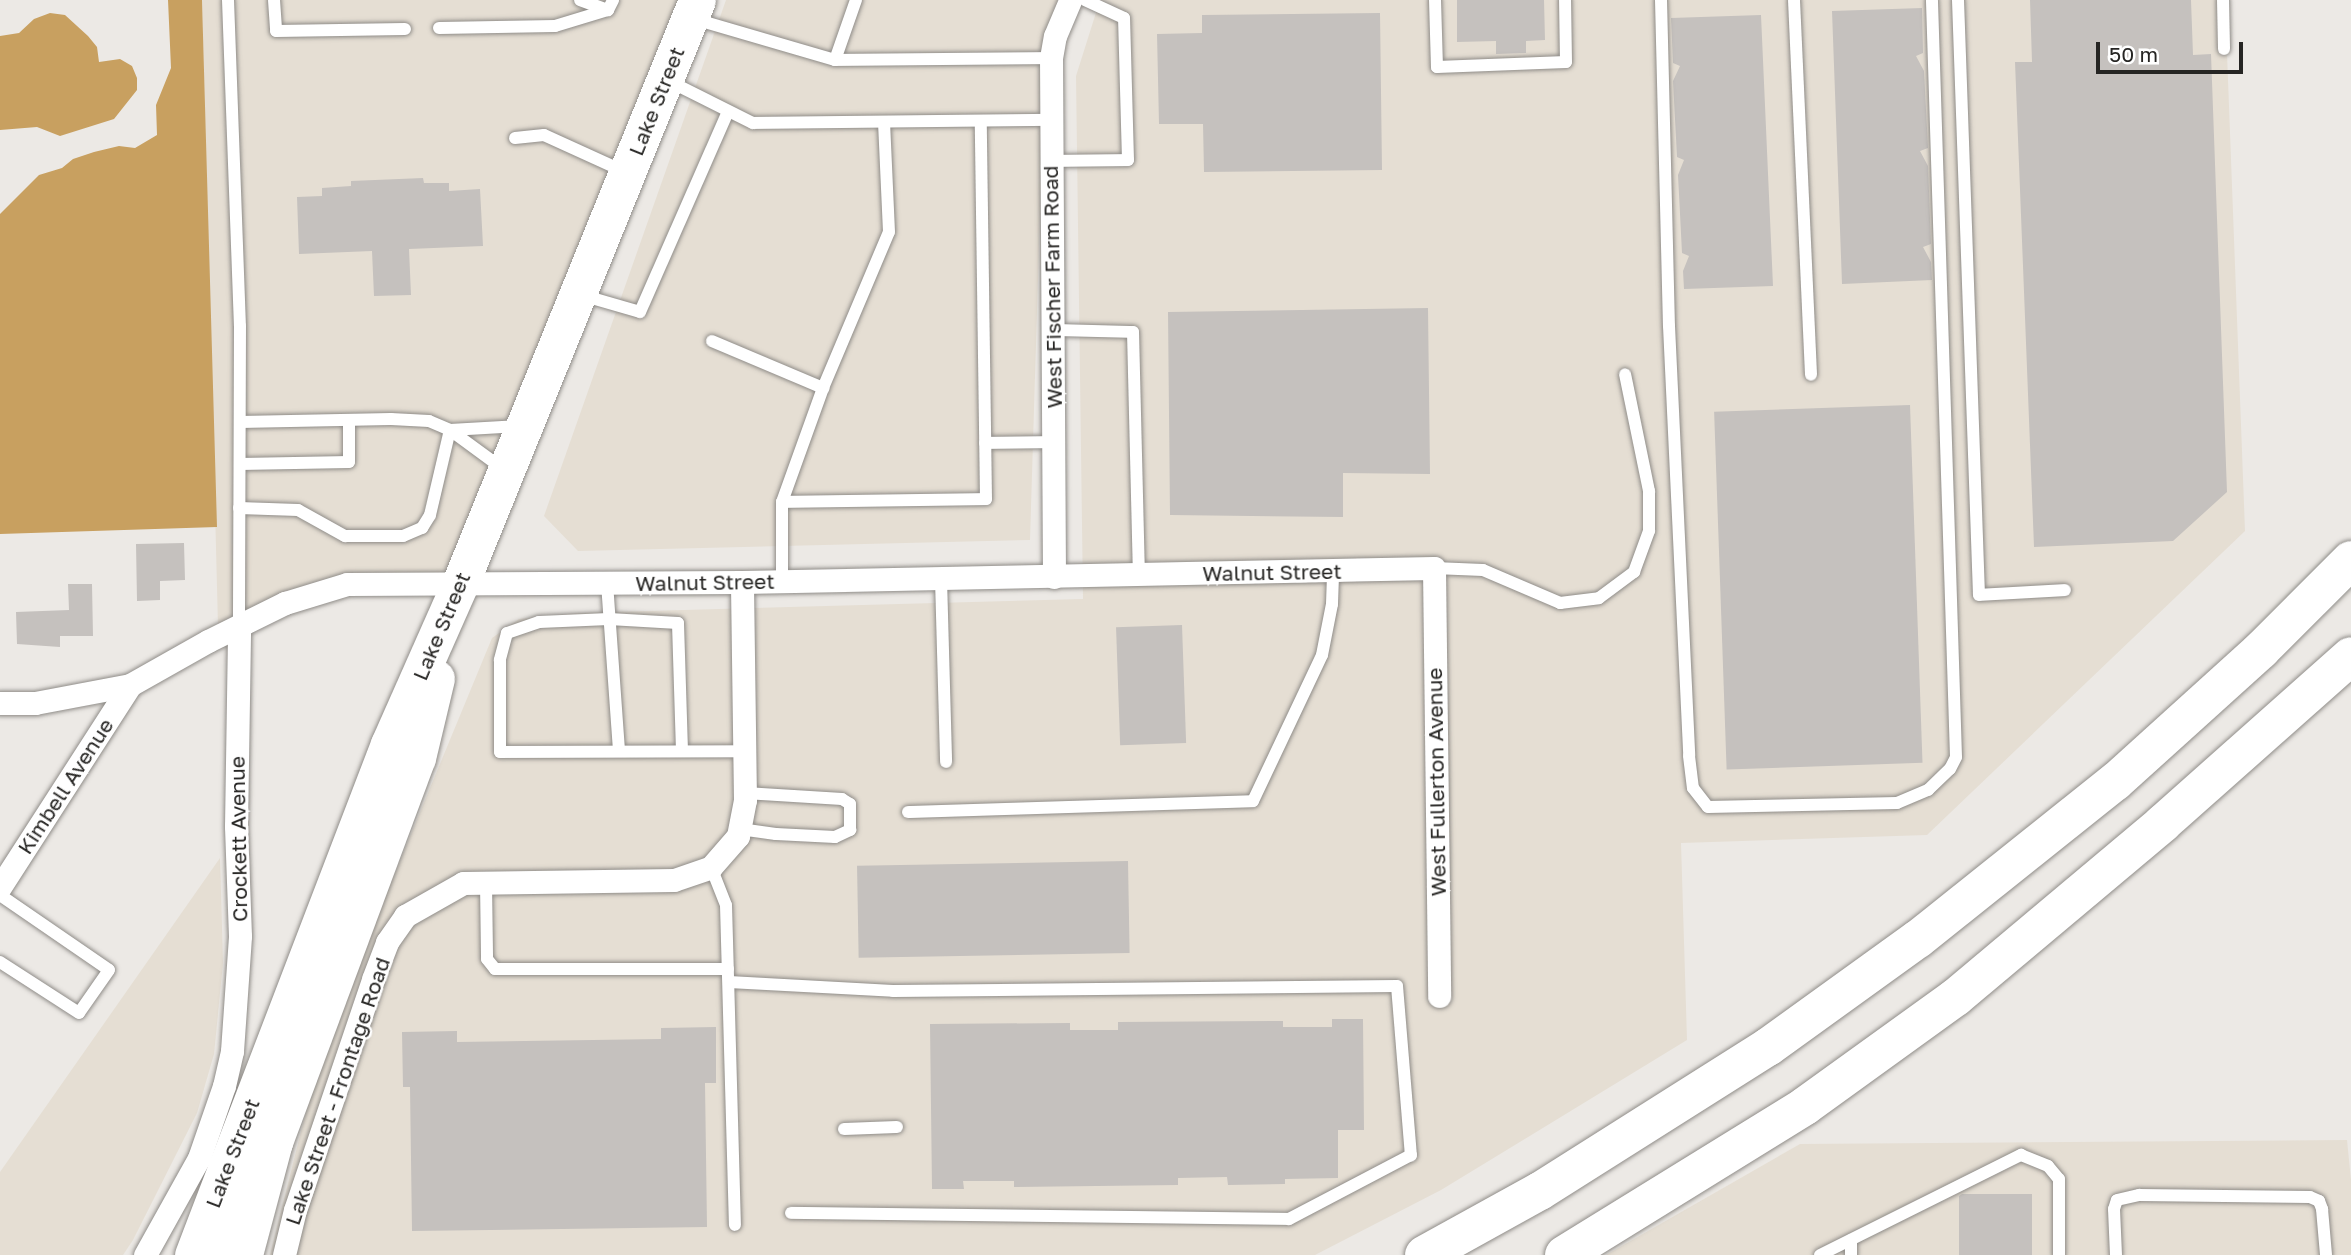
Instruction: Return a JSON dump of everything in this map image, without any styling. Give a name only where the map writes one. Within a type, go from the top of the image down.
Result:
[{"type":"highway","points":[[1424,1255],[1540,1191],[1769,1047],[1917,939],[2115,782],[2261,650],[2351,560]]},
{"type":"highway","points":[[1563,1255],[1805,1106],[1956,997],[2164,823],[2351,656]]},
{"type":"highway","points":[[244,1255],[274,1142]]},
{"type":"main road","name":"Lake Street","points":[[193,1255],[389,744],[460,584],[504,470],[694,9]]},
{"type":"main road","name":"Lake Street","points":[[225,1255],[274,1142],[416,758],[460,584]]},
{"type":"street","name":"West Fischer Farm Road","points":[[1054,577],[1051,58],[1055,36],[1070,0]]},
{"type":"street","name":"Walnut Street","points":[[0,703],[35,703],[130,685],[285,603],[347,584],[782,582],[1434,568]]},
{"type":"street","name":"West Fullerton Avenue","points":[[1434,568],[1438,996]]},
{"type":"street","name":"Lake Street - Frontage Road","points":[[284,1255],[295,1210],[387,942],[405,916],[463,883],[674,880],[711,867],[738,836],[745,793],[742,582]]},
{"type":"street","name":"Crockett Avenue","points":[[145,1255],[199,1158],[224,1086],[232,1052],[240,936],[236,826],[239,625]]},
{"type":"street","name":"Kimbell Avenue","points":[[0,887],[130,685]]},
{"type":"lane","points":[[228,0],[240,326],[239,625]]},
{"type":"lane","points":[[274,0],[276,31],[405,29]]},
{"type":"lane","points":[[580,0],[610,5]]},
{"type":"lane","points":[[835,60],[856,0]]},
{"type":"lane","points":[[1051,161],[1128,160],[1124,18],[1085,0]]},
{"type":"lane","points":[[1435,0],[1437,67],[1566,62],[1565,0]]},
{"type":"lane","points":[[1661,0],[1669,326],[1689,757],[1693,788],[1708,807],[1897,803],[1928,790],[1950,769],[1956,757],[1932,0]]},
{"type":"lane","points":[[1794,0],[1811,375]]},
{"type":"lane","points":[[1958,0],[1979,595],[2065,590]]},
{"type":"lane","points":[[2223,0],[2224,49]]},
{"type":"lane","points":[[439,28],[555,26],[610,5]]},
{"type":"lane","points":[[694,9],[835,60],[1051,58]]},
{"type":"lane","points":[[665,79],[753,123],[1050,120]]},
{"type":"lane","points":[[577,293],[640,312],[728,112]]},
{"type":"lane","points":[[782,502],[986,499],[981,121]]},
{"type":"lane","points":[[782,582],[782,502],[823,388],[889,232],[884,122]]},
{"type":"lane","points":[[514,138],[544,135],[626,172]]},
{"type":"lane","points":[[1052,330],[1133,332],[1139,575]]},
{"type":"lane","points":[[712,341],[823,388]]},
{"type":"lane","points":[[1434,568],[1483,570],[1560,603],[1599,598],[1634,572],[1649,531],[1649,491],[1625,373]]},
{"type":"lane","points":[[240,464],[349,462],[349,420]]},
{"type":"lane","points":[[240,422],[429,421],[450,430],[504,470]]},
{"type":"lane","points":[[450,430],[522,426]]},
{"type":"lane","points":[[239,508],[298,510],[345,536],[403,536],[422,528],[430,515],[450,430]]},
{"type":"lane","points":[[985,443],[1053,442]]},
{"type":"lane","points":[[908,812],[1253,801],[1322,655],[1332,604],[1334,571]]},
{"type":"lane","points":[[941,579],[946,762]]},
{"type":"lane","points":[[607,583],[619,751]]},
{"type":"lane","points":[[682,751],[678,623],[609,619],[539,622],[507,633],[499,660],[499,752],[744,751]]},
{"type":"lane","points":[[740,829],[776,835],[835,837],[850,830],[850,804],[842,799],[745,793]]},
{"type":"lane","points":[[711,867],[726,905],[735,1225]]},
{"type":"lane","points":[[486,883],[487,959],[495,969],[728,975],[893,991],[1396,986],[1411,1155],[1289,1219],[791,1213]]},
{"type":"lane","points":[[0,895],[109,970],[79,1013],[0,962]]},
{"type":"lane","points":[[844,1129],[897,1127]]},
{"type":"lane","points":[[1820,1255],[2021,1155],[2048,1166],[2059,1179],[2059,1255]]},
{"type":"lane","points":[[2116,1255],[2114,1209],[2117,1200],[2139,1195],[2310,1197],[2319,1201],[2322,1209],[2326,1255]]},
{"type":"lane","points":[[1851,1240],[1851,1255]]},
{"type":"shaded area","points":[[168,0],[202,0],[217,527],[0,534],[0,214],[39,175],[62,168],[73,159],[94,152],[119,146],[135,148],[157,135],[156,105],[171,68]]},
{"type":"shaded area","points":[[202,0],[689,0],[455,575],[343,576],[218,626]]},
{"type":"shaded area","points":[[726,0],[1063,0],[1044,83],[1030,540],[578,551],[544,516]]},
{"type":"shaded area","points":[[1100,0],[2225,0],[2245,531],[1927,835],[1681,843],[1687,1040],[1441,1190],[1315,1255],[270,1255],[321,1052],[492,638],[519,619],[576,613],[1083,599],[1076,76]]},
{"type":"shaded area","points":[[50,13],[65,15],[88,36],[97,47],[99,62],[120,59],[132,66],[137,78],[137,90],[114,119],[60,136],[37,127],[0,130],[0,36],[19,33],[34,19]]},
{"type":"shaded area","points":[[220,858],[223,963],[214,1054],[197,1113],[133,1240],[123,1255],[0,1255],[0,1172]]},
{"type":"shaded area","points":[[2347,1140],[2351,1180],[2351,1255],[1606,1255],[1800,1144]]},
{"type":"building","points":[[1457,0],[1544,0],[1545,40],[1526,41],[1526,53],[1496,54],[1496,41],[1457,42]]},
{"type":"building","points":[[2030,0],[2191,0],[2193,55],[2211,54],[2227,492],[2173,541],[2034,547],[2015,62],[2032,62]]},
{"type":"building","points":[[1922,8],[1923,53],[1916,56],[1924,71],[1928,148],[1920,151],[1928,166],[1931,244],[1923,247],[1931,262],[1932,280],[1842,284],[1832,11]]},
{"type":"building","points":[[1380,13],[1382,170],[1204,172],[1203,124],[1159,124],[1157,34],[1202,33],[1202,15]]},
{"type":"building","points":[[1761,15],[1773,286],[1684,289],[1683,271],[1689,256],[1682,253],[1678,175],[1684,160],[1677,157],[1673,81],[1680,66],[1673,63],[1671,18]]},
{"type":"building","points":[[423,178],[424,183],[449,183],[449,191],[480,189],[483,246],[409,249],[411,295],[374,296],[372,251],[299,254],[297,197],[322,196],[322,188],[351,186],[351,181]]},
{"type":"building","points":[[1428,308],[1430,474],[1343,473],[1343,517],[1170,515],[1168,312]]},
{"type":"building","points":[[1910,405],[1922,763],[1727,770],[1714,412]]},
{"type":"building","points":[[184,543],[185,580],[160,581],[160,600],[137,601],[136,544]]},
{"type":"building","points":[[68,584],[92,584],[93,636],[60,636],[60,647],[17,644],[16,612],[69,610]]},
{"type":"building","points":[[1182,625],[1186,743],[1120,745],[1116,627]]},
{"type":"building","points":[[1128,861],[1130,953],[859,958],[857,866]]},
{"type":"building","points":[[1332,1019],[1363,1019],[1364,1130],[1338,1130],[1338,1178],[1285,1179],[1285,1184],[1228,1185],[1227,1177],[1178,1178],[1178,1185],[1014,1187],[1014,1181],[963,1181],[964,1189],[932,1189],[930,1024],[1070,1023],[1070,1030],[1118,1030],[1118,1022],[1283,1021],[1283,1027],[1332,1027]]},
{"type":"building","points":[[716,1027],[716,1083],[705,1083],[707,1227],[412,1231],[410,1087],[403,1087],[402,1032],[457,1031],[457,1042],[661,1039],[661,1028]]},
{"type":"building","points":[[2032,1194],[2032,1255],[1959,1255],[1959,1196]]}]
